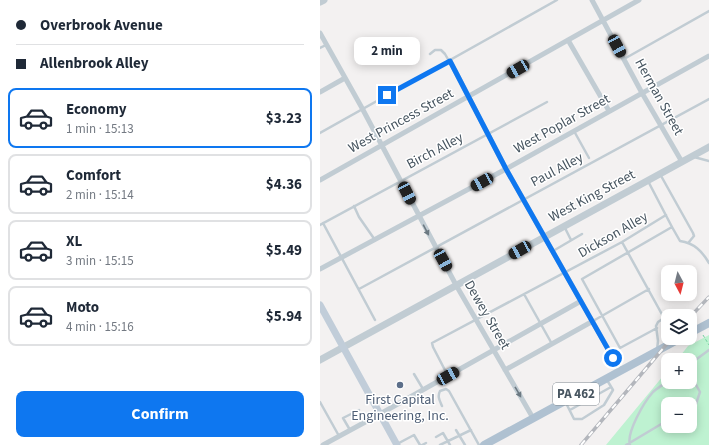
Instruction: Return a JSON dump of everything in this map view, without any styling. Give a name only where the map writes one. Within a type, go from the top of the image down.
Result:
[{"type":"main road","points":[[320,305],[397,444]]},
{"type":"main road","points":[[697,330],[709,323]]},
{"type":"main road","name":"PA 462","points":[[484,445],[656,350],[662,345]]},
{"type":"street","points":[[320,2],[324,0]]},
{"type":"street","name":"Herman Street","points":[[592,0],[642,93],[682,162]]},
{"type":"street","name":"West Princess Street","points":[[320,180],[639,0]]},
{"type":"street","name":"Dewey Street","points":[[320,33],[382,145],[456,285],[533,418]]},
{"type":"street","points":[[568,40],[609,111]]},
{"type":"street","name":"West Poplar Street","points":[[320,269],[506,169],[709,56]]},
{"type":"street","points":[[450,61],[506,169],[620,370]]},
{"type":"street","points":[[320,92],[345,78]]},
{"type":"street","name":"West King Street","points":[[320,360],[709,147]]},
{"type":"street","points":[[325,444],[581,301]]},
{"type":"street","points":[[505,370],[593,321]]},
{"type":"lane","points":[[320,133],[362,108],[450,61],[558,0]]},
{"type":"lane","points":[[624,59],[709,11]]},
{"type":"lane","points":[[320,48],[326,44]]},
{"type":"lane","points":[[430,54],[436,50],[441,50],[450,61]]},
{"type":"lane","name":"Paul Alley","points":[[360,289],[709,99]]},
{"type":"lane","name":"Birch Alley","points":[[322,224],[547,102]]},
{"type":"lane","points":[[574,131],[589,158]]},
{"type":"lane","points":[[692,157],[709,161]]},
{"type":"lane","points":[[660,174],[693,233],[694,236],[689,242]]},
{"type":"lane","points":[[648,181],[680,241],[689,242],[702,252],[709,263]]},
{"type":"lane","points":[[354,206],[359,217],[375,240]]},
{"type":"lane","name":"Dickson Alley","points":[[448,376],[432,343],[566,273],[622,242],[666,215]]},
{"type":"lane","points":[[322,224],[360,289],[375,320]]},
{"type":"lane","points":[[564,226],[571,240]]},
{"type":"lane","points":[[657,328],[620,348],[582,279],[672,228]]},
{"type":"lane","points":[[553,250],[582,234]]},
{"type":"lane","points":[[622,242],[661,312]]},
{"type":"lane","points":[[593,321],[649,289]]},
{"type":"lane","points":[[524,294],[552,344]]},
{"type":"lane","points":[[656,350],[658,341],[658,322],[661,320]]},
{"type":"lane","points":[[697,359],[709,350]]},
{"type":"lane","points":[[414,374],[423,390]]},
{"type":"lane","points":[[565,400],[574,419],[582,419],[588,413],[604,405],[613,390],[606,378]]},
{"type":"lane","points":[[628,444],[630,433],[647,400],[654,391],[661,386]]},
{"type":"lane","points":[[570,410],[579,407],[611,387]]},
{"type":"lane","points":[[697,387],[700,392],[697,401]]},
{"type":"lane","points":[[442,406],[438,398],[438,394],[440,391],[446,389],[479,445]]},
{"type":"lane","points":[[320,402],[339,436]]},
{"type":"lane","points":[[350,431],[343,418],[359,410]]},
{"type":"lane","points":[[628,444],[661,424]]},
{"type":"lane","points":[[456,430],[464,445]]},
{"type":"lane","points":[[440,445],[471,430]]},
{"type":"lane","points":[[436,437],[443,433],[450,445]]},
{"type":"lane","points":[[397,444],[414,435],[421,445],[426,443]]},
{"type":"path","points":[[700,328],[709,345]]},
{"type":"green space","points":[[709,335],[709,445],[606,445],[661,378],[661,389],[697,389],[697,353],[682,353],[688,346],[697,345],[697,341]]},
{"type":"railway","points":[[697,310],[709,297]]},
{"type":"railway","points":[[581,445],[666,345]]},
{"type":"place","name":"First Capital Engineering, Inc.","points":[[400,385]]},
{"type":"route","points":[[387,95],[450,61],[506,169],[613,358]]}]
